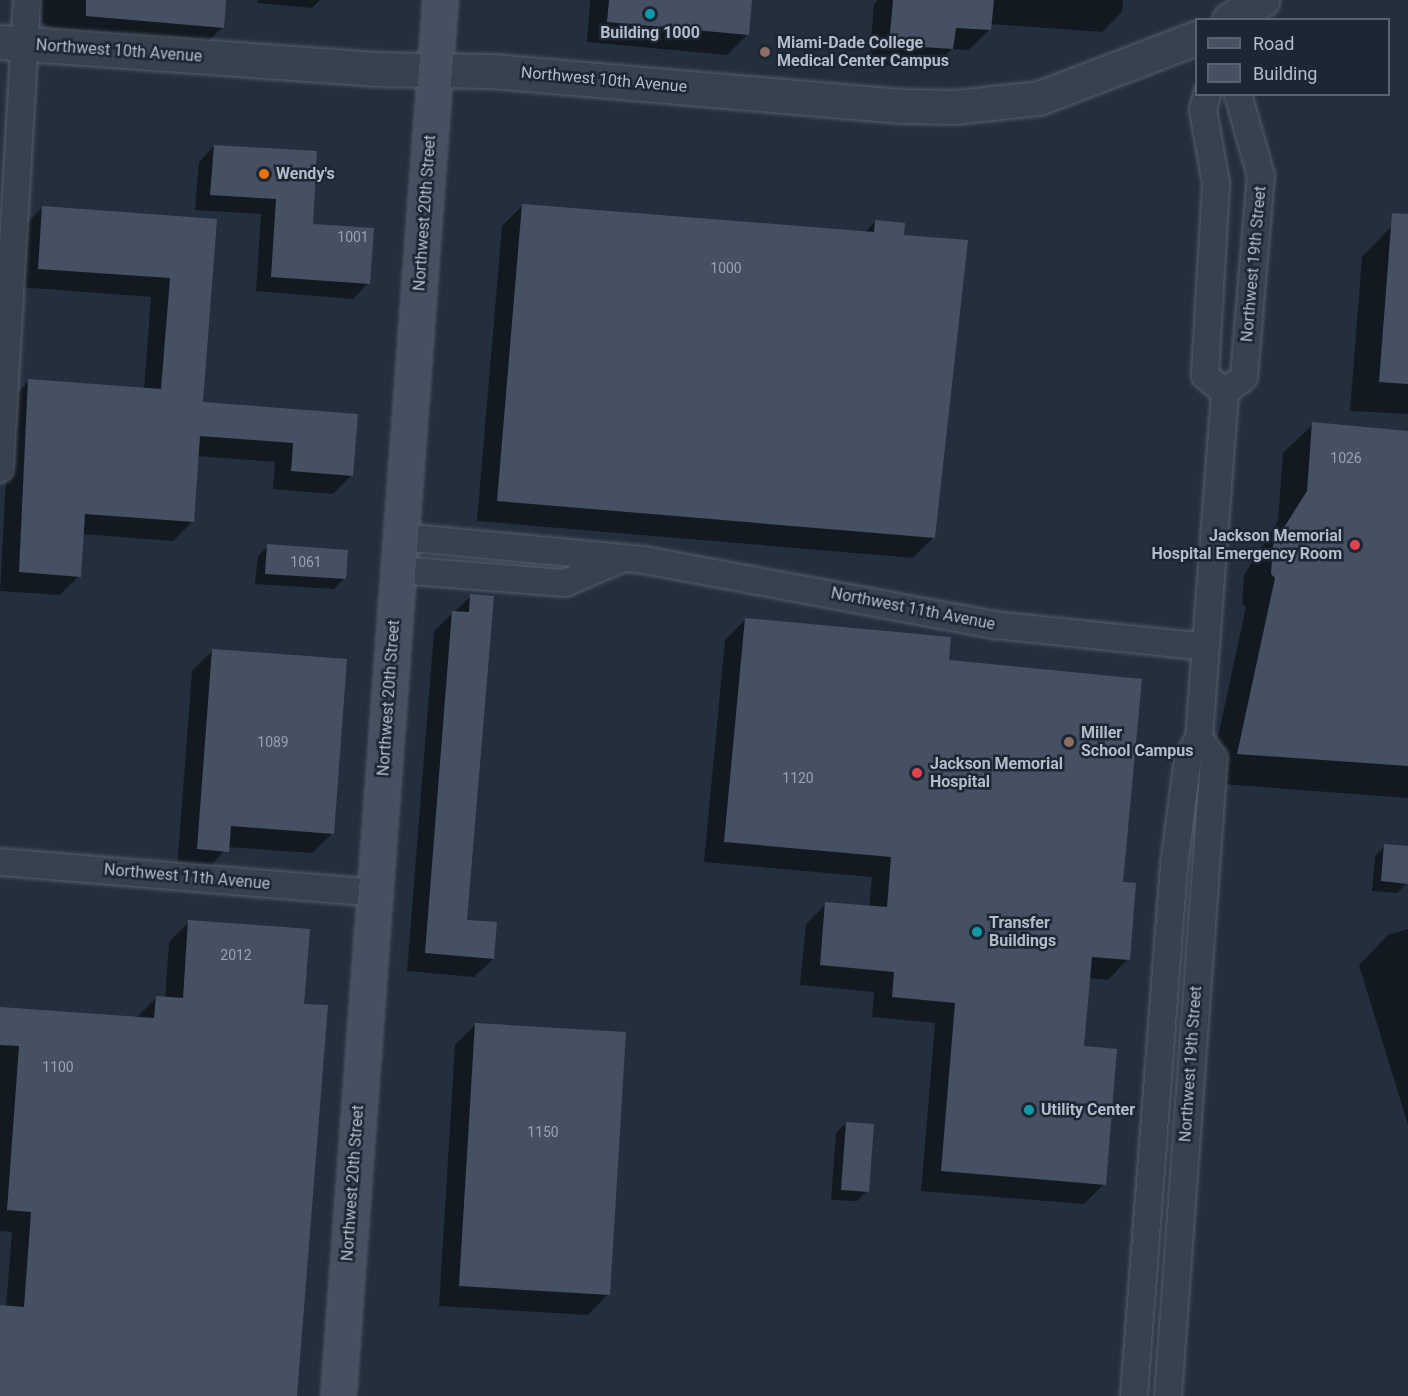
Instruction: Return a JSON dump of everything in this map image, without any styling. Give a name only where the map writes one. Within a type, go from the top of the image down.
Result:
[{"type":"main road","name":"Northwest 20th Street","points":[[338,1396],[440,0]]},
{"type":"street","points":[[0,457],[12,43],[27,0]]},
{"type":"street","points":[[1232,18],[1262,0]]},
{"type":"street","name":"Northwest 10th Avenue","points":[[12,43],[373,69],[517,73],[902,106],[955,107],[1039,98],[1195,39]]},
{"type":"street","points":[[1206,96],[1203,110],[1216,184],[1205,376],[1225,392]]},
{"type":"street","name":"Northwest 19th Street","points":[[1134,1396],[1174,865],[1188,758],[1199,738],[1225,392],[1244,377],[1261,176],[1239,96]]},
{"type":"street","name":"Northwest 11th Avenue","points":[[402,537],[621,559],[994,625],[1206,647]]},
{"type":"street","points":[[399,570],[565,583],[621,559]]},
{"type":"street","name":"Northwest 19th Street","points":[[1168,1396],[1214,758],[1199,738]]},
{"type":"street","name":"Northwest 11th Avenue","points":[[0,862],[374,892]]},
{"type":"building","points":[[86,0],[226,0],[224,28],[86,16]]},
{"type":"building","name":"Building 1000","points":[[609,0],[752,0],[749,35],[607,22]]},
{"type":"building","points":[[893,0],[994,0],[991,30],[956,28],[953,49],[889,45]]},
{"type":"building","points":[[214,145],[317,151],[313,224],[374,228],[370,284],[271,277],[276,199],[210,195]]},
{"type":"building","points":[[522,204],[874,232],[875,220],[905,223],[904,235],[968,240],[935,538],[497,501]]},
{"type":"building","points":[[42,206],[217,219],[203,402],[358,414],[353,476],[291,471],[293,443],[200,436],[194,522],[85,514],[81,577],[19,572],[28,379],[161,389],[170,278],[38,269]]},
{"type":"building","points":[[1392,213],[1408,214],[1408,384],[1379,382]]},
{"type":"building","points":[[1312,422],[1408,431],[1408,766],[1237,754],[1275,578],[1271,574],[1273,545],[1307,491]]},
{"type":"building","points":[[267,544],[348,550],[346,579],[265,574]]},
{"type":"building","points":[[470,594],[494,596],[467,920],[497,922],[494,959],[425,953],[452,611],[469,612]]},
{"type":"building","points":[[745,618],[951,637],[949,660],[1142,679],[1123,882],[1136,883],[1130,960],[1092,957],[1084,1046],[1117,1049],[1106,1185],[941,1171],[955,1003],[892,997],[894,972],[820,965],[825,902],[887,907],[891,857],[724,842]]},
{"type":"building","points":[[212,649],[347,659],[334,834],[231,826],[229,852],[197,849]]},
{"type":"building","points":[[1384,844],[1408,846],[1408,884],[1381,881]]},
{"type":"building","points":[[188,920],[310,929],[304,1004],[328,1005],[297,1396],[0,1396],[0,1305],[24,1307],[31,1212],[7,1210],[19,1046],[0,1045],[0,1007],[154,1018],[156,996],[183,998]]},
{"type":"building","points":[[475,1023],[626,1032],[610,1295],[459,1286]]},
{"type":"building","points":[[846,1122],[874,1124],[869,1192],[841,1190]]},
{"type":"place","name":"Building 1000","points":[[650,14]]},
{"type":"place","name":"Miami-Dade College Medical Center Campus","points":[[765,52]]},
{"type":"place","name":"Wendy's","points":[[264,174]]},
{"type":"place","name":"Jackson Memorial Hospital Emergency Room","points":[[1355,545]]},
{"type":"place","name":"Miller School Campus","points":[[1069,742]]},
{"type":"place","name":"Jackson Memorial Hospital","points":[[917,773]]},
{"type":"place","name":"Transfer Buildings","points":[[977,932]]},
{"type":"place","name":"Utility Center","points":[[1029,1110]]}]
